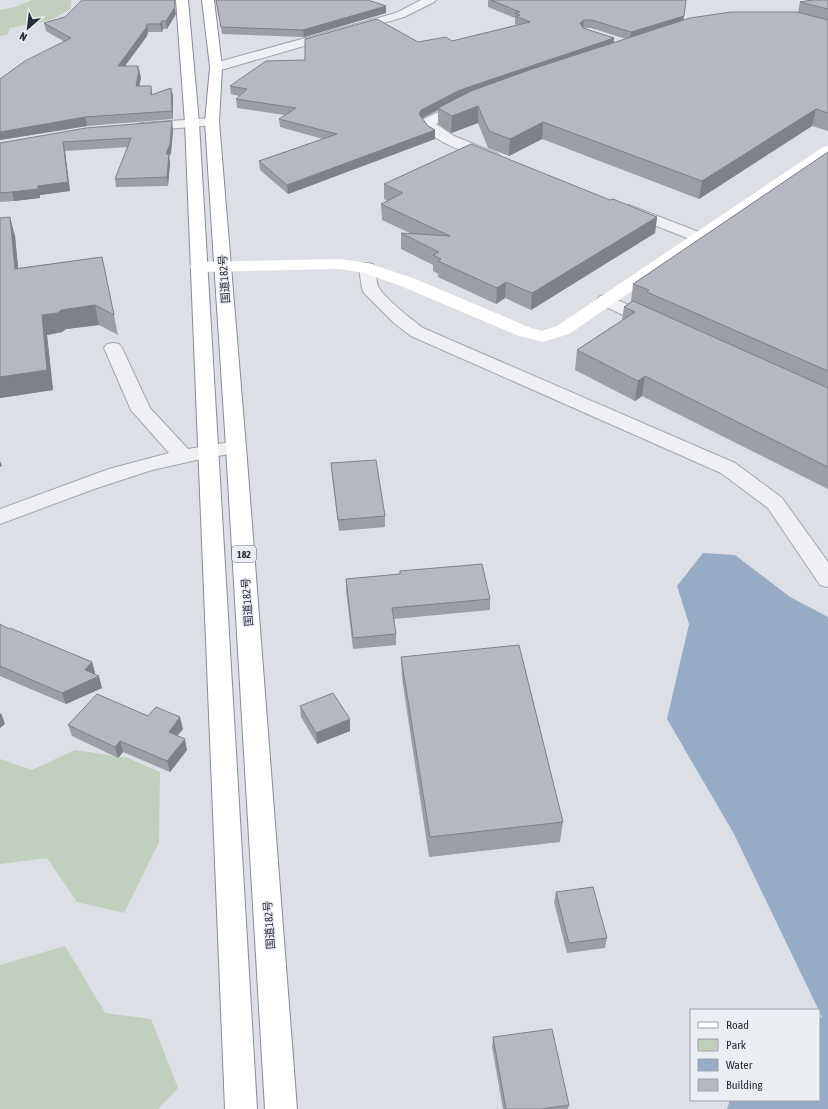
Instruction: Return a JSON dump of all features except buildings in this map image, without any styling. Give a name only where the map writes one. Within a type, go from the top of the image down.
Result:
[{"type":"main road","name":"国道182号","points":[[182,0],[223,265],[281,1109]]},
{"type":"main road","name":"国道182号","points":[[208,0],[216,67],[202,123],[198,267],[241,1109]]},
{"type":"main road","points":[[198,267],[223,265],[340,264],[367,268],[407,282],[525,332],[543,337],[563,330],[828,150]]},
{"type":"street","points":[[216,67],[400,15],[430,0]]},
{"type":"street","points":[[478,98],[465,103],[427,123],[434,131],[452,141],[505,161]]},
{"type":"street","points":[[132,128],[202,123]]},
{"type":"street","points":[[616,205],[698,237]]},
{"type":"street","points":[[367,268],[370,289],[400,319],[417,332],[728,468],[775,503],[828,579]]},
{"type":"street","points":[[606,300],[663,326]]},
{"type":"street","points":[[113,348],[142,410],[183,456]]},
{"type":"street","points":[[0,517],[64,492],[160,462],[207,450],[236,447]]},
{"type":"green space","points":[[32,0],[71,0],[70,9],[51,20],[10,28],[7,35],[0,36],[0,10],[15,7]]},
{"type":"green space","points":[[75,750],[128,758],[160,772],[159,842],[124,913],[77,902],[47,858],[0,864],[0,759],[32,770]]},
{"type":"green space","points":[[65,946],[105,1013],[151,1019],[178,1088],[158,1109],[0,1109],[0,965]]},
{"type":"water","points":[[703,553],[735,555],[790,597],[828,617],[828,1109],[727,1109],[730,1101],[820,1101],[820,1018],[822,1017],[820,1009],[818,1009],[734,834],[667,719],[689,624],[677,586]]}]
